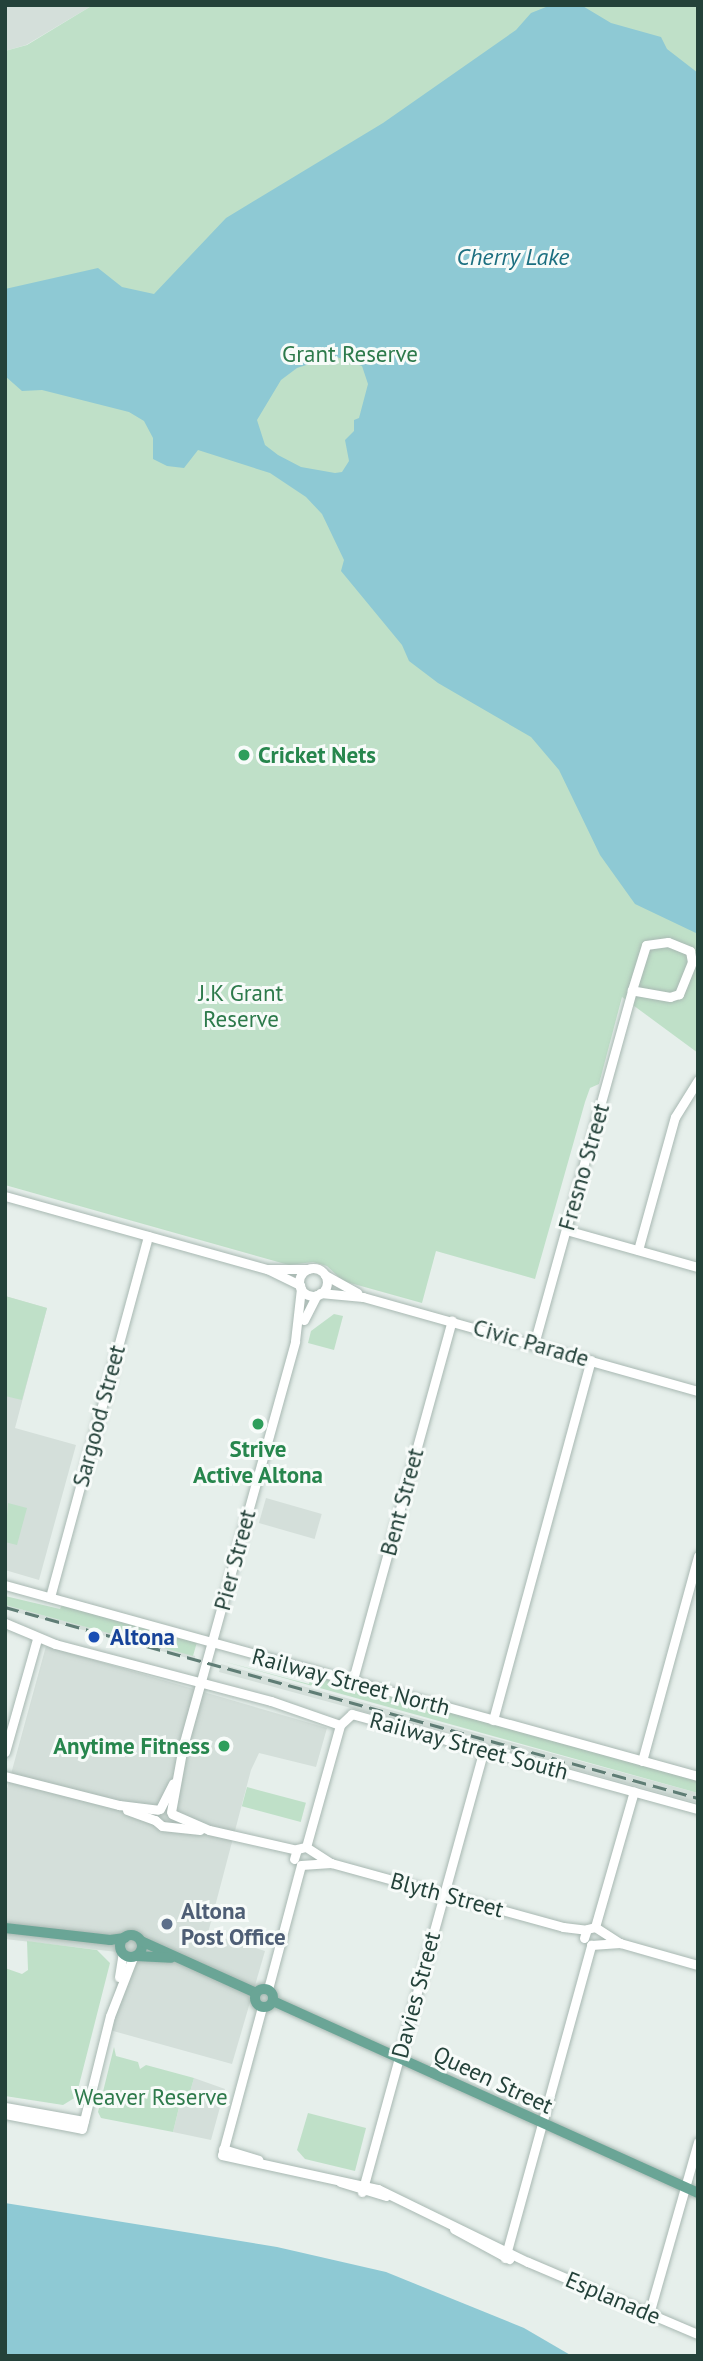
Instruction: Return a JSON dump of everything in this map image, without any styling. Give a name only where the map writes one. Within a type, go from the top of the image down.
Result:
[{"type":"main road","points":[[5,1928],[61,1936],[125,1938],[133,1935],[187,1961],[262,1991],[273,2001],[262,2007],[256,2001],[262,1991]]},
{"type":"main road","points":[[61,1936],[128,1954],[187,1961]]},
{"type":"main road","points":[[125,1938],[128,1954]]},
{"type":"main road","points":[[128,1954],[142,1949],[141,1941]]},
{"type":"main road","name":"Queen Street","points":[[273,2001],[541,2126],[698,2193]]},
{"type":"street","name":"Fresno Street","points":[[534,1344],[632,990],[646,945],[668,942],[690,951],[692,962],[679,994],[670,997],[632,990]]},
{"type":"street","points":[[638,1250],[675,1117],[698,1080]]},
{"type":"street","points":[[5,1196],[268,1269],[300,1287],[308,1269],[268,1269]]},
{"type":"street","points":[[566,1230],[698,1267]]},
{"type":"street","name":"Sargood Street","points":[[50,1597],[148,1236]]},
{"type":"street","name":"Civic Parade","points":[[308,1269],[325,1275],[363,1297]]},
{"type":"street","name":"Pier Street","points":[[295,1341],[318,1294],[327,1283],[325,1275]]},
{"type":"street","name":"Civic Parade","points":[[300,1287],[318,1294],[363,1297],[698,1391]]},
{"type":"street","name":"Pier Street","points":[[169,1825],[176,1778],[295,1341],[300,1287]]},
{"type":"street","name":"Bent Street","points":[[352,1683],[452,1321]]},
{"type":"street","points":[[492,1720],[591,1360]]},
{"type":"street","points":[[642,1761],[698,1556]]},
{"type":"street","name":"Railway Street North","points":[[5,1585],[352,1683],[698,1776]]},
{"type":"street","name":"Railway Street South","points":[[5,1623],[37,1639],[318,1714],[340,1725],[352,1714],[698,1809]]},
{"type":"street","points":[[5,1752],[37,1639]]},
{"type":"street","points":[[262,1991],[340,1725]]},
{"type":"street","name":"Davies Street","points":[[364,2187],[485,1749]]},
{"type":"street","points":[[5,1774],[119,1805],[155,1820]]},
{"type":"street","name":"Pier Street","points":[[155,1820],[176,1778]]},
{"type":"street","points":[[506,2253],[634,1791]]},
{"type":"street","points":[[119,1805],[159,1810]]},
{"type":"street","name":"Blyth Street","points":[[159,1810],[209,1830]]},
{"type":"street","name":"Blyth Street","points":[[155,1820],[162,1826],[209,1830],[274,1847],[698,1965]]},
{"type":"street","points":[[83,2125],[128,1954]]},
{"type":"street","name":"Esplanade","points":[[262,2007],[223,2152],[364,2187],[506,2253],[698,2334]]},
{"type":"street","points":[[5,2107],[83,2125]]},
{"type":"street","points":[[5,2114],[83,2125]]},
{"type":"street","points":[[649,2314],[698,2142]]},
{"type":"shaded area","points":[[5,5],[93,5],[26,45],[5,51]]},
{"type":"shaded area","points":[[5,1296],[47,1308],[15,1428],[76,1445],[39,1580],[5,1570]]},
{"type":"shaded area","points":[[266,1498],[322,1514],[315,1539],[259,1523]]},
{"type":"shaded area","points":[[5,1605],[195,1656],[194,1660],[5,1609]]},
{"type":"shaded area","points":[[46,1646],[327,1728],[316,1767],[259,1753],[251,1770],[208,1933],[265,1951],[232,2064],[106,2029],[121,1963],[117,1952],[5,1939],[5,1796]]},
{"type":"shaded area","points":[[221,1664],[698,1793],[698,1803],[219,1672]]},
{"type":"shaded area","points":[[194,2078],[225,2089],[211,2140],[173,2132],[181,2099],[190,2092]]},
{"type":"green space","name":"Grant Reserve","points":[[93,5],[698,5],[698,1053],[622,997],[599,1084],[590,1088],[585,1102],[535,1279],[436,1251],[422,1303],[343,1281],[327,1266],[313,1262],[289,1265],[5,1185],[5,51],[27,45]]},
{"type":"green space","points":[[5,1296],[47,1308],[22,1400],[5,1396]]},
{"type":"green space","points":[[334,1314],[343,1316],[334,1350],[308,1343],[311,1331]]},
{"type":"green space","points":[[8,1503],[27,1508],[17,1545],[5,1542]]},
{"type":"green space","points":[[5,1596],[60,1609],[62,1605],[197,1642],[193,1656],[5,1605]]},
{"type":"green space","points":[[222,1661],[309,1684],[312,1675],[698,1780],[698,1793]]},
{"type":"green space","points":[[247,1787],[306,1803],[301,1822],[242,1806]]},
{"type":"green space","points":[[27,1941],[97,1950],[110,1963],[76,2097],[63,2105],[5,2096],[5,1968],[22,1974],[28,1970]]},
{"type":"green space","name":"Weaver Reserve","points":[[114,2047],[116,2056],[138,2062],[140,2069],[146,2065],[194,2078],[190,2092],[181,2099],[173,2132],[101,2118],[98,2112]]},
{"type":"green space","points":[[308,2113],[366,2128],[355,2171],[305,2159],[297,2150]]},
{"type":"water","name":"Cherry Lake","points":[[551,5],[581,5],[611,23],[661,37],[667,49],[698,73],[698,934],[635,904],[600,855],[559,770],[531,737],[438,683],[409,661],[402,645],[341,571],[344,560],[322,514],[306,497],[270,473],[198,450],[184,468],[167,466],[153,459],[153,438],[144,421],[129,412],[42,390],[22,391],[5,376],[5,289],[98,268],[122,287],[154,294],[226,218],[383,123],[516,30],[531,13]],"holes":[[[334,356],[362,366],[368,384],[359,418],[354,420],[354,431],[345,440],[349,461],[342,472],[301,467],[265,445],[257,420],[281,380],[297,368]]]},
{"type":"water","points":[[5,2203],[277,2247],[386,2272],[524,2328],[572,2356],[5,2356]]},
{"type":"railway","points":[[5,1607],[698,1798]]},
{"type":"place","name":"Cricket Nets","points":[[244,755]]},
{"type":"place","name":"Strive Active Altona","points":[[258,1424]]},
{"type":"place","name":"Altona","points":[[94,1637]]},
{"type":"place","name":"Anytime Fitness","points":[[224,1746]]},
{"type":"place","name":"Altona Post Office","points":[[167,1924]]},
{"type":"park label","name":"J.K Grant Reserve","points":[[241,1006]]}]
